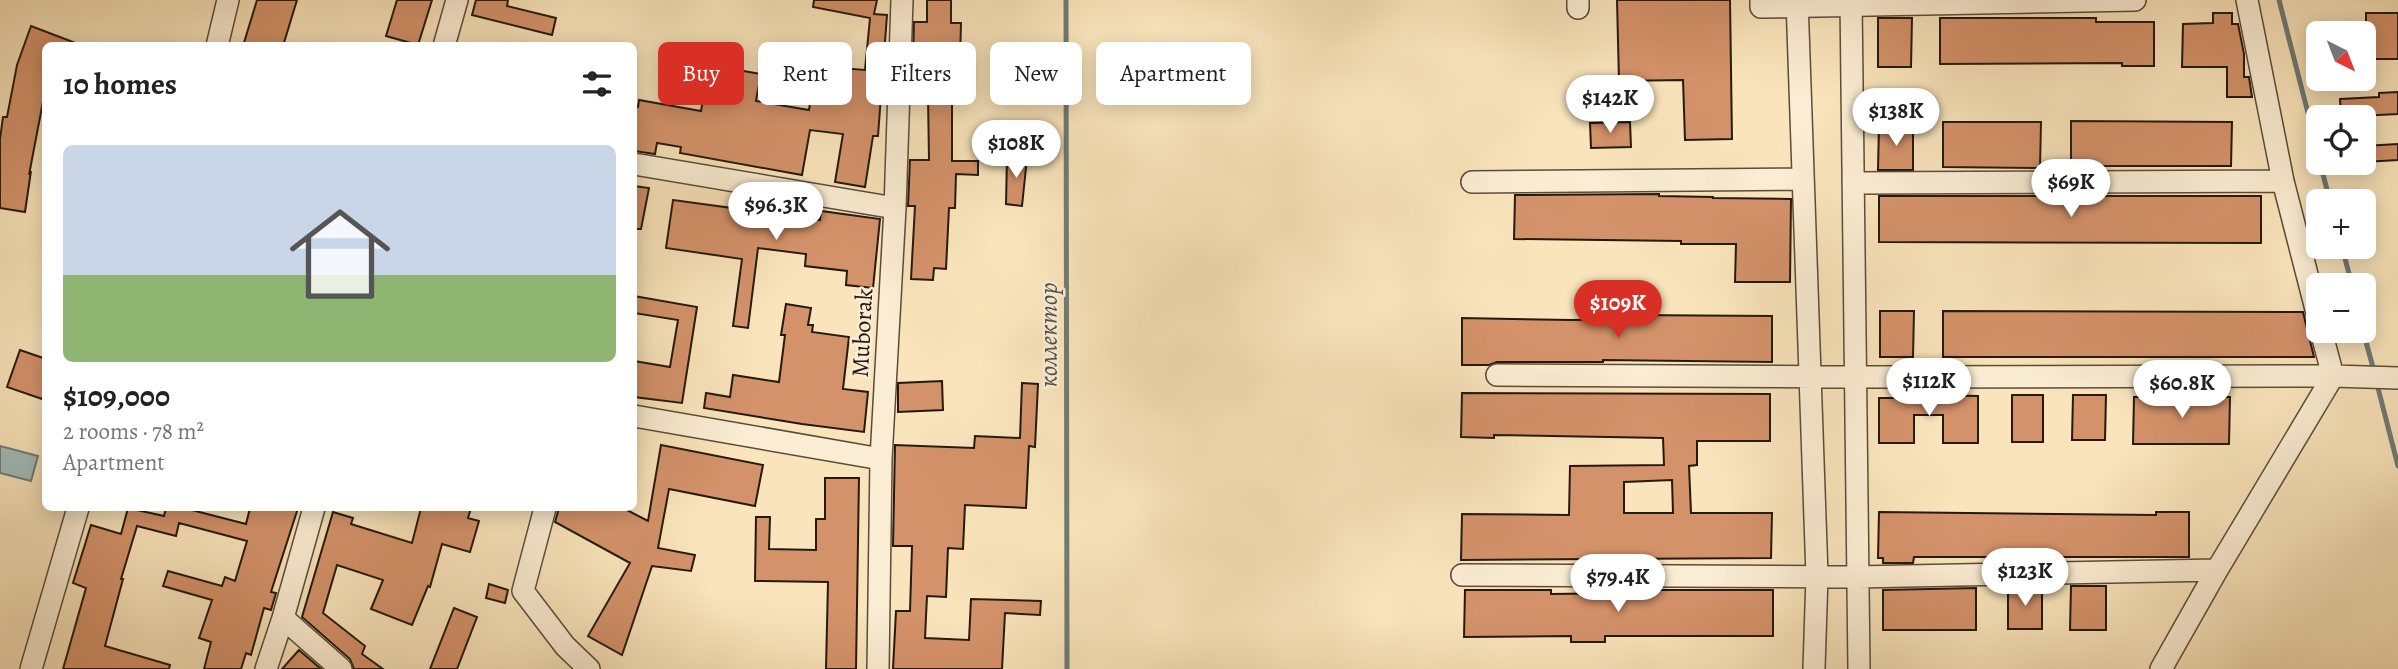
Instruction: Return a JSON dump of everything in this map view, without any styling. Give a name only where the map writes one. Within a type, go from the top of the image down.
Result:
[{"type":"street","points":[[217,42],[228,0]]},
{"type":"street","points":[[445,42],[457,0]]},
{"type":"street","name":"Muborak","points":[[878,669],[881,460],[895,208],[902,0]]},
{"type":"street","points":[[1761,0],[1761,8],[1797,4],[2135,0]]},
{"type":"street","points":[[2247,0],[2283,181],[2307,273]]},
{"type":"street","points":[[1797,4],[1801,179],[1817,576],[1815,669]]},
{"type":"street","points":[[1851,4],[1859,669]]},
{"type":"street","points":[[637,165],[895,208]]},
{"type":"street","points":[[1472,182],[1801,179]]},
{"type":"street","points":[[1853,183],[2283,181]]},
{"type":"street","points":[[2161,669],[2333,376],[2324,343]]},
{"type":"street","points":[[1497,375],[2392,378]]},
{"type":"street","points":[[637,417],[881,460]]},
{"type":"street","points":[[31,669],[77,511]]},
{"type":"street","points":[[266,669],[313,511]]},
{"type":"street","points":[[544,511],[523,590],[565,646],[589,669]]},
{"type":"street","points":[[1462,575],[1857,578],[2217,570]]},
{"type":"street","points":[[283,618],[341,669]]},
{"type":"water","points":[[0,446],[38,456],[31,481],[0,473]]},
{"type":"building","points":[[257,0],[297,0],[284,42],[244,42]]},
{"type":"building","points":[[397,0],[432,0],[419,42],[386,36]]},
{"type":"building","points":[[476,0],[508,0],[507,6],[556,18],[552,35],[472,15]]},
{"type":"building","points":[[814,0],[877,0],[874,14],[887,15],[885,42],[868,42],[870,18],[813,7]]},
{"type":"building","points":[[927,0],[951,0],[951,23],[961,23],[960,42],[913,42],[914,22],[927,22]]},
{"type":"building","points":[[1617,0],[1730,0],[1732,139],[1685,140],[1683,80],[1619,81]]},
{"type":"building","points":[[2213,13],[2232,13],[2232,24],[2238,24],[2244,54],[2244,77],[2249,77],[2252,97],[2227,97],[2227,67],[2182,67],[2183,24],[2213,23]]},
{"type":"building","points":[[2366,13],[2398,13],[2398,59],[2376,59],[2376,21],[2366,21]]},
{"type":"building","points":[[1878,18],[1912,18],[1911,67],[1878,67]]},
{"type":"building","points":[[1940,18],[2096,18],[2096,22],[2154,22],[2154,66],[2122,66],[2122,63],[1940,64]]},
{"type":"building","points":[[31,26],[73,42],[42,42],[42,107],[25,212],[0,208],[0,139],[17,65]]},
{"type":"building","points":[[866,60],[866,105],[880,105],[878,136],[873,136],[865,187],[835,182],[843,134],[810,130],[802,175],[680,153],[681,147],[657,143],[655,154],[637,151],[639,100],[701,111],[702,105],[744,105],[744,71],[758,73],[758,105],[780,105],[809,110],[810,105],[852,105],[852,69],[865,70]]},
{"type":"building","points":[[2398,92],[2398,114],[2376,115],[2376,105],[2340,105],[2340,99],[2379,97],[2379,93]]},
{"type":"building","points":[[928,105],[952,105],[952,161],[978,161],[978,175],[956,174],[955,208],[949,208],[946,269],[934,268],[933,280],[911,279],[915,206],[908,206],[910,160],[929,160]]},
{"type":"building","points":[[2071,121],[2232,122],[2231,166],[2071,166]]},
{"type":"building","points":[[1630,122],[1631,147],[1591,148],[1590,123]]},
{"type":"building","points":[[1943,122],[2041,122],[2040,168],[1943,167]]},
{"type":"building","points":[[1879,125],[1913,125],[1913,170],[1878,170]]},
{"type":"building","points":[[2398,144],[2398,160],[2376,161],[2376,145]]},
{"type":"building","points":[[1007,157],[1027,158],[1022,206],[1006,204]]},
{"type":"building","points":[[637,186],[649,188],[641,229],[637,229]]},
{"type":"building","points":[[1659,194],[1791,199],[1790,282],[1735,282],[1736,244],[1514,239],[1515,195]]},
{"type":"building","points":[[1879,196],[2261,196],[2261,243],[1879,242]]},
{"type":"building","points":[[673,200],[820,220],[821,211],[880,219],[873,288],[846,285],[847,271],[805,266],[806,254],[758,248],[748,328],[733,326],[742,259],[666,248]]},
{"type":"building","points":[[637,297],[697,307],[682,403],[637,397],[637,362],[670,367],[678,320],[637,313]]},
{"type":"building","points":[[786,304],[811,308],[808,325],[813,325],[812,332],[849,337],[843,389],[868,392],[864,432],[704,408],[706,393],[730,397],[733,375],[779,382],[785,335],[781,335]]},
{"type":"building","points":[[1880,311],[1914,311],[1913,357],[1880,357]]},
{"type":"building","points":[[1943,311],[2303,312],[2306,343],[2311,343],[2314,357],[1943,357]]},
{"type":"building","points":[[1628,315],[1772,316],[1772,362],[1603,360],[1462,365],[1462,318],[1628,319]]},
{"type":"building","points":[[20,350],[42,358],[42,399],[7,387]]},
{"type":"building","points":[[942,381],[943,410],[898,412],[898,383]]},
{"type":"building","points":[[1022,383],[1038,384],[1035,447],[1029,446],[1026,508],[965,505],[963,549],[948,548],[946,597],[927,596],[925,638],[969,640],[971,599],[1041,601],[1040,615],[1005,613],[1002,669],[893,669],[896,611],[910,611],[912,546],[893,546],[895,445],[974,448],[975,436],[1020,438]]},
{"type":"building","points":[[1462,393],[1770,394],[1770,441],[1697,441],[1697,465],[1689,466],[1691,513],[1772,513],[1771,558],[1461,560],[1462,514],[1569,515],[1570,466],[1664,465],[1663,438],[1494,435],[1494,438],[1461,437]],"holes":[[[1672,480],[1673,513],[1624,513],[1624,482]]]},
{"type":"building","points":[[1935,395],[1978,396],[1978,443],[1943,443],[1943,415],[1914,415],[1914,443],[1879,443],[1879,398],[1935,398]]},
{"type":"building","points":[[2012,395],[2043,395],[2043,442],[2012,442]]},
{"type":"building","points":[[2073,395],[2106,395],[2105,440],[2072,440]]},
{"type":"building","points":[[2134,397],[2230,397],[2229,444],[2133,444]]},
{"type":"building","points":[[661,445],[763,465],[755,506],[669,489],[658,548],[695,555],[691,571],[652,566],[622,655],[588,636],[630,563],[555,522],[558,511],[629,511],[648,521]]},
{"type":"building","points":[[825,478],[859,478],[856,669],[826,669],[828,582],[755,581],[756,517],[770,517],[769,549],[816,550],[816,519],[825,519]]},
{"type":"building","points":[[127,511],[164,516],[165,511],[196,511],[246,524],[249,511],[297,511],[271,592],[276,593],[271,610],[264,608],[251,655],[246,653],[241,669],[204,669],[211,642],[199,638],[212,600],[163,586],[168,571],[222,586],[225,577],[235,581],[247,541],[179,523],[176,536],[137,526],[105,646],[170,665],[169,669],[63,669],[86,588],[73,583],[91,525],[121,534]]},
{"type":"building","points":[[420,511],[470,511],[468,518],[479,521],[470,552],[442,544],[430,587],[428,586],[412,625],[371,609],[383,580],[337,565],[323,613],[365,646],[362,654],[383,669],[354,669],[350,659],[302,617],[333,512],[353,518],[351,524],[412,543]]},
{"type":"building","points":[[1879,512],[2156,515],[2156,512],[2189,512],[2189,557],[1914,557],[1913,563],[1883,563],[1883,558],[1878,558]]},
{"type":"building","points":[[489,584],[508,590],[505,603],[486,598]]},
{"type":"building","points":[[2071,586],[2106,586],[2106,630],[2070,630]]},
{"type":"building","points":[[2008,587],[2042,587],[2042,629],[2008,629]]},
{"type":"building","points":[[1976,588],[1976,630],[1883,630],[1883,590]]},
{"type":"building","points":[[1465,590],[1551,590],[1551,594],[1629,593],[1629,590],[1773,590],[1773,636],[1605,636],[1605,642],[1571,642],[1571,636],[1464,637]]},
{"type":"building","points":[[454,608],[477,617],[457,669],[430,669]]},
{"type":"building","points":[[299,650],[321,669],[282,669]]},
{"type":"waterway","name":"коллектор","points":[[1066,0],[1067,669]]},
{"type":"waterway","points":[[2279,0],[2306,105]]},
{"type":"waterway","points":[[2323,175],[2327,189]]},
{"type":"waterway","points":[[2345,259],[2349,273]]},
{"type":"waterway","points":[[2366,343],[2374,371]]},
{"type":"waterway","points":[[2377,384],[2398,466]]}]
